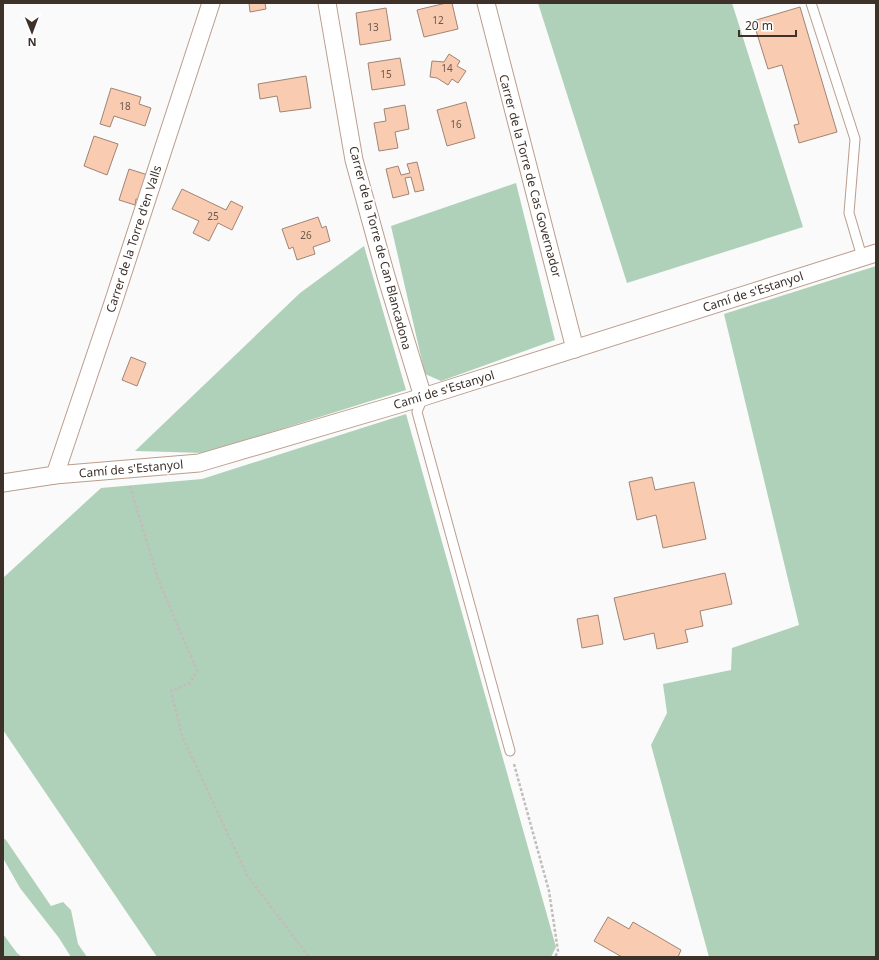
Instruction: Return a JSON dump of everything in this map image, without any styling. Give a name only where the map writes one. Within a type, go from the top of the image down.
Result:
[{"type":"street","name":"Carrer de la Torre d'en Valls","points":[[55,475],[211,3]]},
{"type":"street","name":"Carrer de la Torre de Can Blancadona","points":[[327,3],[354,160],[386,276],[423,397]]},
{"type":"street","name":"Carrer de la Torre de Cas Governador","points":[[486,3],[575,349]]},
{"type":"street","name":"Camí de s'Estanyol","points":[[3,483],[55,475],[199,464],[423,397],[869,255]]},
{"type":"lane","points":[[812,3],[855,139],[849,213],[869,255]]},
{"type":"lane","points":[[423,397],[417,412],[510,750]]},
{"type":"path","points":[[125,470],[158,579],[197,671],[190,683],[171,691],[182,736],[247,875],[308,957]]},
{"type":"path","points":[[510,750],[549,891],[558,951],[555,957]]},
{"type":"green space","points":[[538,3],[732,3],[803,227],[627,283]]},
{"type":"green space","points":[[516,183],[555,340],[441,381],[425,374],[391,226]]},
{"type":"green space","points":[[364,246],[406,390],[204,453],[135,451],[300,293]]},
{"type":"green space","points":[[876,266],[876,957],[709,957],[651,745],[667,713],[663,684],[731,670],[732,648],[799,625],[724,314]]},
{"type":"green space","points":[[406,414],[556,947],[551,957],[157,957],[3,730],[3,578],[101,488],[202,479]]},
{"type":"green space","points":[[3,838],[6,840],[51,906],[63,902],[71,910],[78,944],[87,957],[71,957],[59,938],[20,888],[3,858]]},
{"type":"green space","points":[[3,934],[17,953],[22,957],[3,957]]},
{"type":"building","points":[[249,3],[265,3],[266,9],[250,12]]},
{"type":"building","points":[[452,3],[458,29],[424,37],[417,10]]},
{"type":"building","points":[[800,7],[837,132],[799,143],[794,125],[799,124],[782,65],[768,69],[753,21]]},
{"type":"building","points":[[386,8],[391,40],[360,45],[356,13]]},
{"type":"building","points":[[449,54],[460,61],[457,66],[466,71],[458,83],[452,79],[448,85],[437,78],[430,77],[432,61],[444,62]]},
{"type":"building","points":[[400,58],[405,85],[372,90],[368,63]]},
{"type":"building","points":[[306,76],[311,108],[280,112],[277,96],[260,99],[258,84]]},
{"type":"building","points":[[111,88],[141,97],[139,104],[151,108],[145,126],[114,116],[110,127],[100,124]]},
{"type":"building","points":[[466,102],[475,138],[447,146],[437,110]]},
{"type":"building","points":[[405,105],[409,129],[395,132],[398,148],[379,151],[374,123],[386,121],[384,109]]},
{"type":"building","points":[[94,136],[118,144],[107,175],[84,166]]},
{"type":"building","points":[[417,162],[424,190],[415,192],[411,177],[405,178],[409,194],[393,198],[386,169],[398,166],[401,175],[410,173],[407,164]]},
{"type":"building","points":[[129,169],[151,176],[143,201],[136,199],[135,205],[119,200]]},
{"type":"building","points":[[182,189],[226,210],[231,201],[243,207],[232,230],[218,223],[209,241],[193,233],[199,221],[172,209]]},
{"type":"building","points":[[318,217],[322,228],[326,226],[330,241],[313,247],[315,254],[297,260],[293,247],[289,249],[282,229]]},
{"type":"building","points":[[131,357],[146,363],[137,386],[122,380]]},
{"type":"building","points":[[652,477],[655,490],[694,482],[706,539],[663,548],[656,515],[637,520],[629,482]]},
{"type":"building","points":[[725,573],[732,604],[700,611],[703,626],[685,630],[688,642],[657,649],[654,633],[624,640],[614,598]]},
{"type":"building","points":[[598,615],[603,644],[582,648],[577,619]]},
{"type":"building","points":[[608,917],[629,929],[633,922],[681,950],[678,957],[622,957],[594,941]]}]
